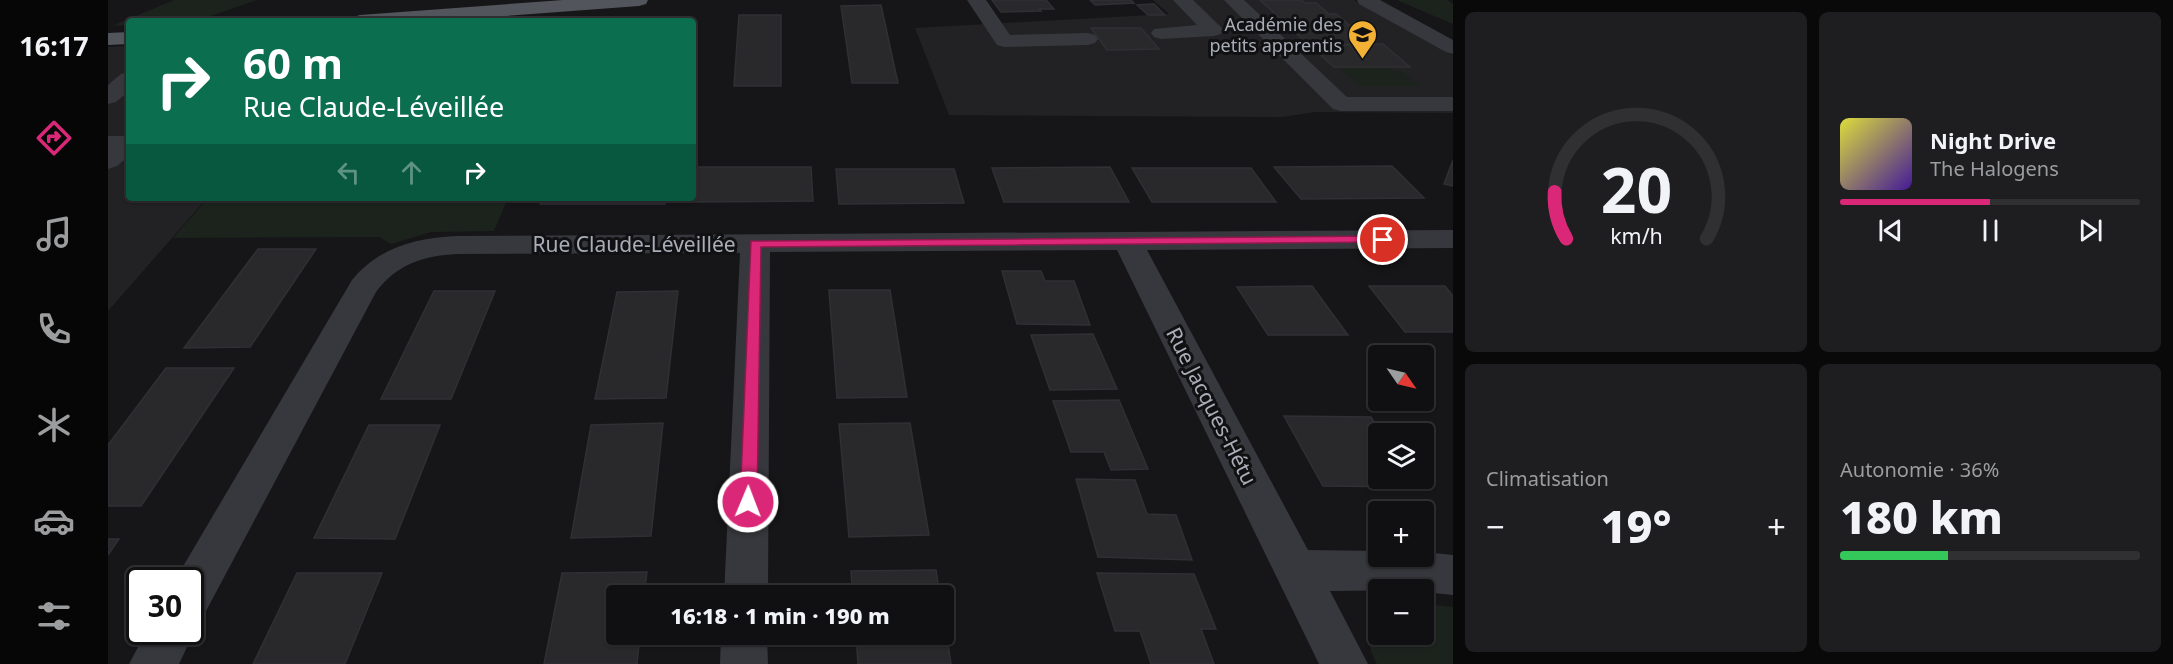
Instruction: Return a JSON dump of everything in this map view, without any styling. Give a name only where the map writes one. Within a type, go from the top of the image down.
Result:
[{"type":"main road","points":[[400,18],[639,0]]},
{"type":"main road","points":[[108,39],[126,38]]},
{"type":"street","points":[[976,0],[1004,41],[1088,39]]},
{"type":"street","points":[[1161,33],[1214,30],[1182,0]]},
{"type":"street","points":[[1233,0],[1341,104],[1453,104]]},
{"type":"street","points":[[1366,0],[1453,48]]},
{"type":"street","points":[[108,70],[126,69]]},
{"type":"street","points":[[108,97],[126,82]]},
{"type":"street","points":[[108,143],[126,143]]},
{"type":"street","points":[[108,161],[126,145]]},
{"type":"street","name":"Rue Claude-Léveillée","points":[[204,571],[363,287],[375,272],[405,252],[436,245],[1453,239]]},
{"type":"street","name":"Rue Jacques-Hétu","points":[[1128,242],[1344,664]]},
{"type":"street","points":[[746,585],[755,244]]},
{"type":"street","points":[[1296,570],[1424,572],[1453,575]]},
{"type":"street","points":[[153,664],[164,645]]},
{"type":"street","points":[[744,645],[744,664]]},
{"type":"shaded area","points":[[174,0],[257,0],[205,18],[131,18]]},
{"type":"shaded area","points":[[1153,0],[1354,0],[1453,55],[1453,113],[1315,112],[1283,117],[949,115],[915,28],[1169,14]]},
{"type":"shaded area","points":[[1397,0],[1447,0],[1453,4],[1453,24]]},
{"type":"shaded area","points":[[126,20],[126,25],[112,26]]},
{"type":"shaded area","points":[[126,46],[126,201],[204,201],[108,311],[108,47]]},
{"type":"shaded area","points":[[1338,67],[1388,67],[1393,71],[1402,71],[1420,86],[1360,86]]},
{"type":"shaded area","points":[[205,201],[507,201],[494,231],[431,232],[391,244],[379,237],[173,238]]},
{"type":"shaded area","points":[[1434,605],[1453,607],[1453,664],[1377,664],[1370,645],[1434,645]]},
{"type":"building","points":[[992,0],[1046,0],[1054,9],[1001,12]]},
{"type":"building","points":[[1090,0],[1131,0],[1134,3],[1095,5]]},
{"type":"building","points":[[1260,0],[1301,0],[1305,3],[1316,3],[1329,14],[1336,14],[1373,45],[1309,45]]},
{"type":"building","points":[[1154,4],[1165,15],[1148,15],[1137,5]]},
{"type":"building","points":[[881,5],[898,83],[852,83],[841,6]]},
{"type":"building","points":[[739,15],[781,15],[781,86],[734,86]]},
{"type":"building","points":[[1091,28],[1141,28],[1159,49],[1107,50]]},
{"type":"building","points":[[1383,44],[1410,67],[1334,67],[1309,45]]},
{"type":"building","points":[[1453,160],[1453,186],[1444,184]]},
{"type":"building","points":[[1392,166],[1424,198],[1301,199],[1274,167]]},
{"type":"building","points":[[696,167],[811,167],[813,201],[688,202],[696,201]]},
{"type":"building","points":[[1110,167],[1129,202],[1004,202],[992,168]]},
{"type":"building","points":[[1132,168],[1251,168],[1276,202],[1152,202]]},
{"type":"building","points":[[836,169],[954,169],[964,203],[839,204]]},
{"type":"building","points":[[541,201],[666,201],[665,204],[540,204]]},
{"type":"building","points":[[258,249],[316,249],[250,347],[184,348]]},
{"type":"building","points":[[1002,271],[1041,271],[1045,281],[1074,281],[1090,325],[1017,324]]},
{"type":"building","points":[[1312,286],[1348,335],[1268,335],[1237,287]]},
{"type":"building","points":[[1369,286],[1445,286],[1453,296],[1453,332],[1405,332]]},
{"type":"building","points":[[829,290],[890,290],[907,397],[837,398]]},
{"type":"building","points":[[434,291],[495,291],[451,399],[381,399]]},
{"type":"building","points":[[678,291],[666,398],[595,399],[617,292]]},
{"type":"building","points":[[1093,334],[1117,389],[1050,390],[1031,335]]},
{"type":"building","points":[[166,368],[234,368],[141,506],[108,506],[108,445]]},
{"type":"building","points":[[1119,400],[1148,469],[1111,470],[1104,452],[1071,452],[1053,401]]},
{"type":"building","points":[[1284,416],[1371,417],[1375,423],[1368,423],[1368,486],[1323,486]]},
{"type":"building","points":[[663,423],[651,536],[571,538],[591,425]]},
{"type":"building","points":[[910,423],[929,535],[849,537],[839,424]]},
{"type":"building","points":[[369,425],[440,425],[395,539],[314,538]]},
{"type":"building","points":[[1076,479],[1135,480],[1147,514],[1176,515],[1192,560],[1098,557]]},
{"type":"building","points":[[108,539],[119,539],[108,555]]},
{"type":"building","points":[[936,570],[938,585],[852,585],[851,571]]},
{"type":"building","points":[[647,572],[645,585],[606,585],[606,645],[639,645],[637,664],[544,664],[562,573]]},
{"type":"building","points":[[297,573],[382,573],[345,664],[253,664]]},
{"type":"building","points":[[1097,573],[1194,574],[1216,629],[1201,629],[1214,664],[1151,664],[1140,631],[1115,631]]},
{"type":"building","points":[[857,645],[948,645],[951,664],[858,664]]},
{"type":"place","name":"Académie des petits apprentis","points":[[1363,60]]},
{"type":"route","points":[[748,502],[755,244],[1383,240]]}]
